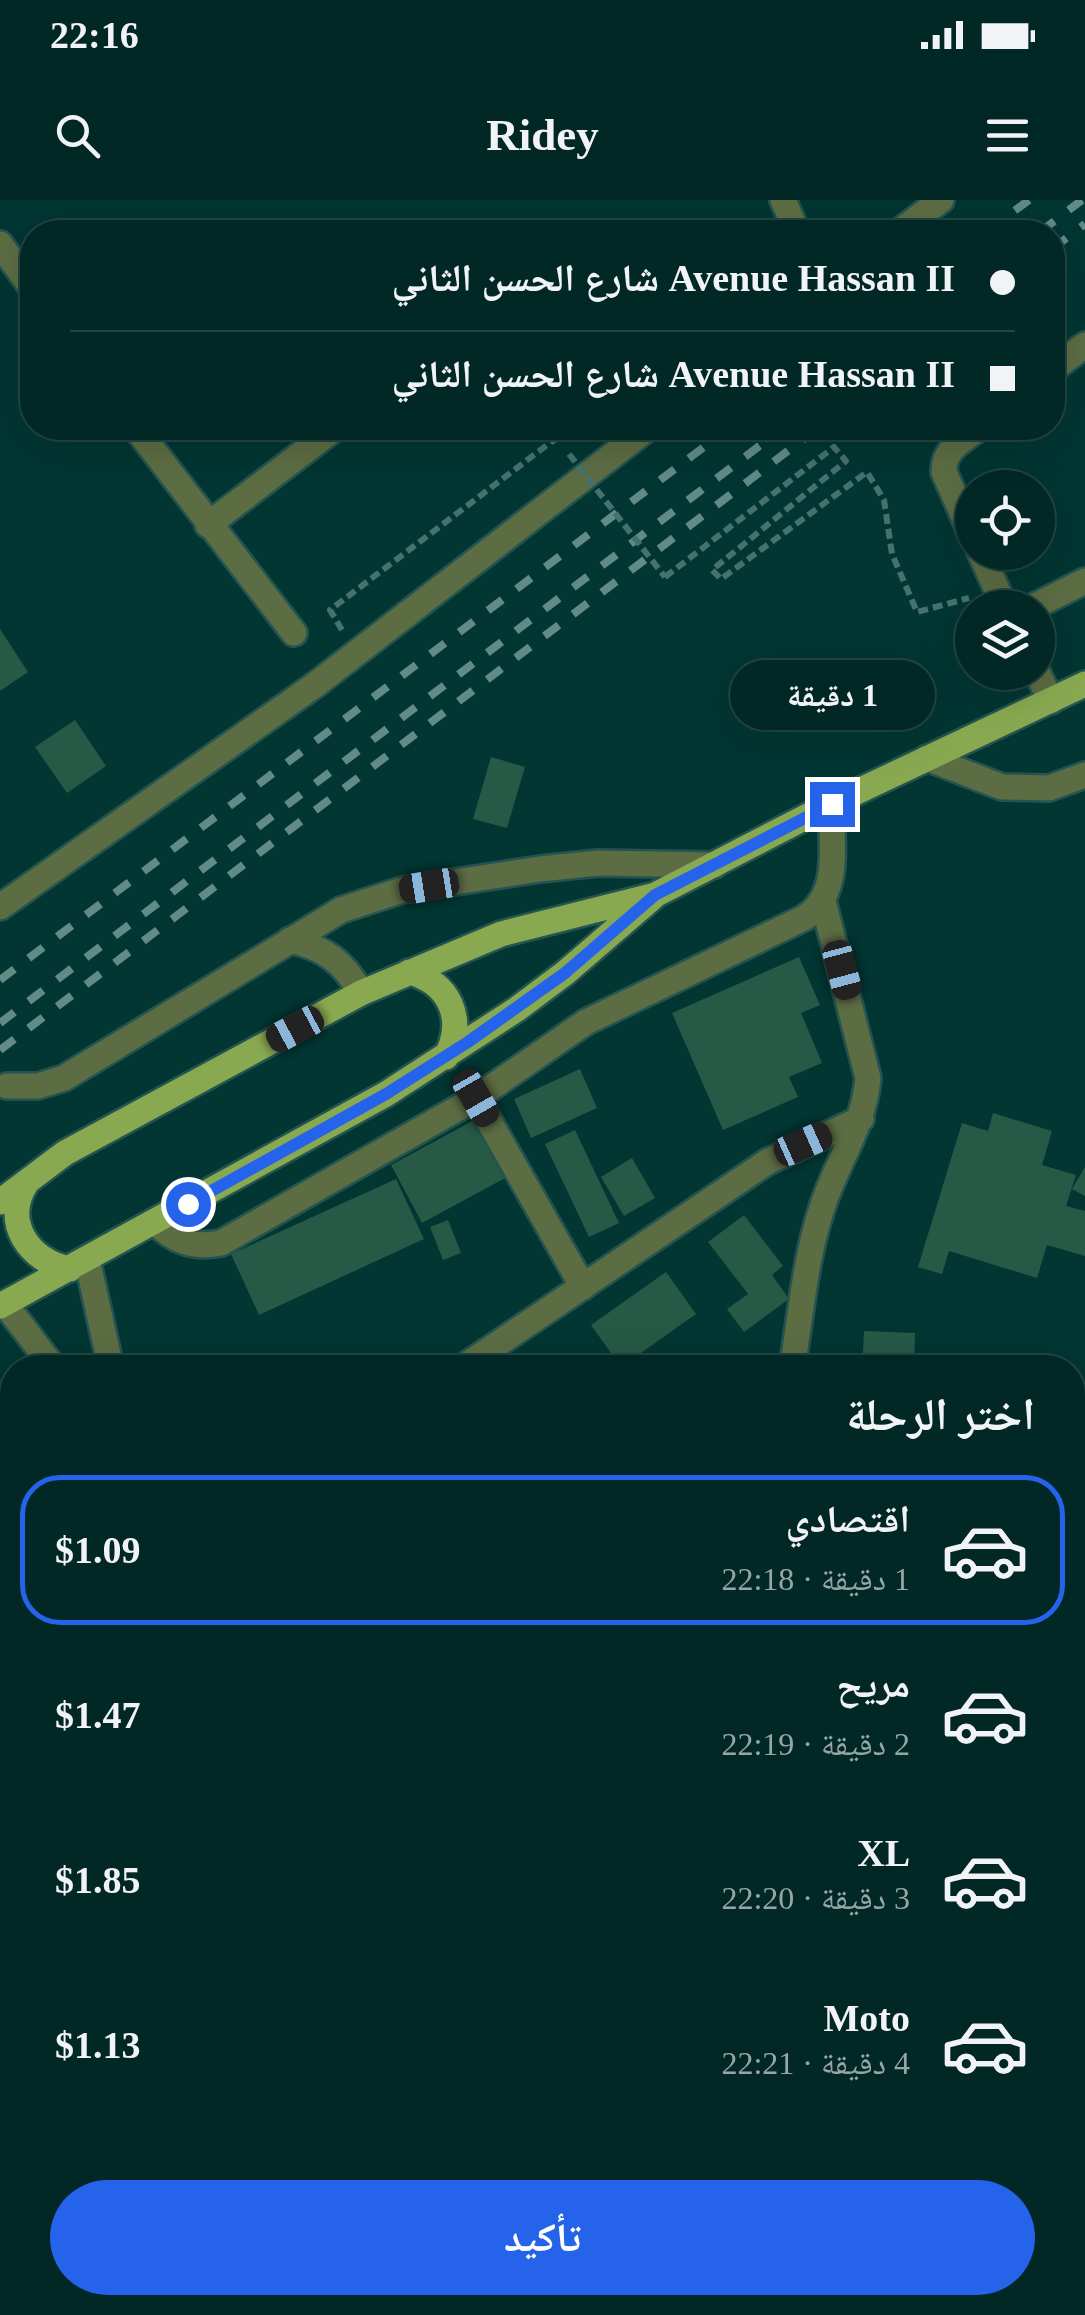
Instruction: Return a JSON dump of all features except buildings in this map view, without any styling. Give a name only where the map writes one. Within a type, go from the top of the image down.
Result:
[{"type":"main road","points":[[0,1202],[65,1153],[361,993],[501,934],[655,895],[832,804],[1085,684]]},
{"type":"main road","points":[[3,1305],[446,1057],[565,973],[655,895]]},
{"type":"main road","points":[[409,972],[436,984],[453,1008],[455,1033],[446,1057]]},
{"type":"main road","points":[[29,1178],[18,1202],[18,1228],[32,1252],[43,1261],[79,1264]]},
{"type":"street","points":[[915,220],[941,200]]},
{"type":"street","points":[[0,244],[20,272]]},
{"type":"street","points":[[1065,360],[1085,345]]},
{"type":"street","points":[[145,440],[294,633]]},
{"type":"street","points":[[208,525],[319,440]]},
{"type":"street","points":[[0,907],[314,685],[632,440]]},
{"type":"street","points":[[955,497],[944,464],[951,449],[963,440]]},
{"type":"street","points":[[1055,596],[1085,580]]},
{"type":"street","points":[[1045,690],[1050,700]]},
{"type":"street","points":[[927,758],[1002,786],[1049,788],[1085,774]]},
{"type":"street","points":[[155,1222],[177,1240],[190,1244],[221,1243],[476,1098],[586,1022],[804,918],[823,901],[830,883],[832,804]]},
{"type":"street","points":[[7,1086],[38,1086],[64,1078],[341,910],[402,890],[598,863],[715,865]]},
{"type":"street","points":[[794,1355],[821,1210],[866,1106],[865,1058],[823,901]]},
{"type":"street","points":[[290,940],[334,956],[361,993]]},
{"type":"street","points":[[476,1098],[583,1287]]},
{"type":"street","points":[[481,1355],[767,1162],[861,1119]]},
{"type":"street","points":[[79,1264],[107,1355]]},
{"type":"street","points":[[3,1305],[43,1355]]},
{"type":"path","points":[[359,622],[344,633],[330,610],[555,440]]},
{"type":"path","points":[[554,466],[569,454],[665,577],[834,448],[846,460],[712,570],[721,580],[867,472],[884,500],[892,554],[916,612],[955,602]]},
{"type":"railway","points":[[1002,220],[1029,200]]},
{"type":"railway","points":[[1056,220],[1082,200]]},
{"type":"railway","points":[[1065,239],[1085,224]]},
{"type":"railway","points":[[0,980],[713,440]]},
{"type":"railway","points":[[0,1023],[767,440]]},
{"type":"railway","points":[[0,1050],[802,440]]},
{"type":"route","points":[[188,1204],[386,1094],[468,1042],[565,973],[655,895],[832,804]]}]
